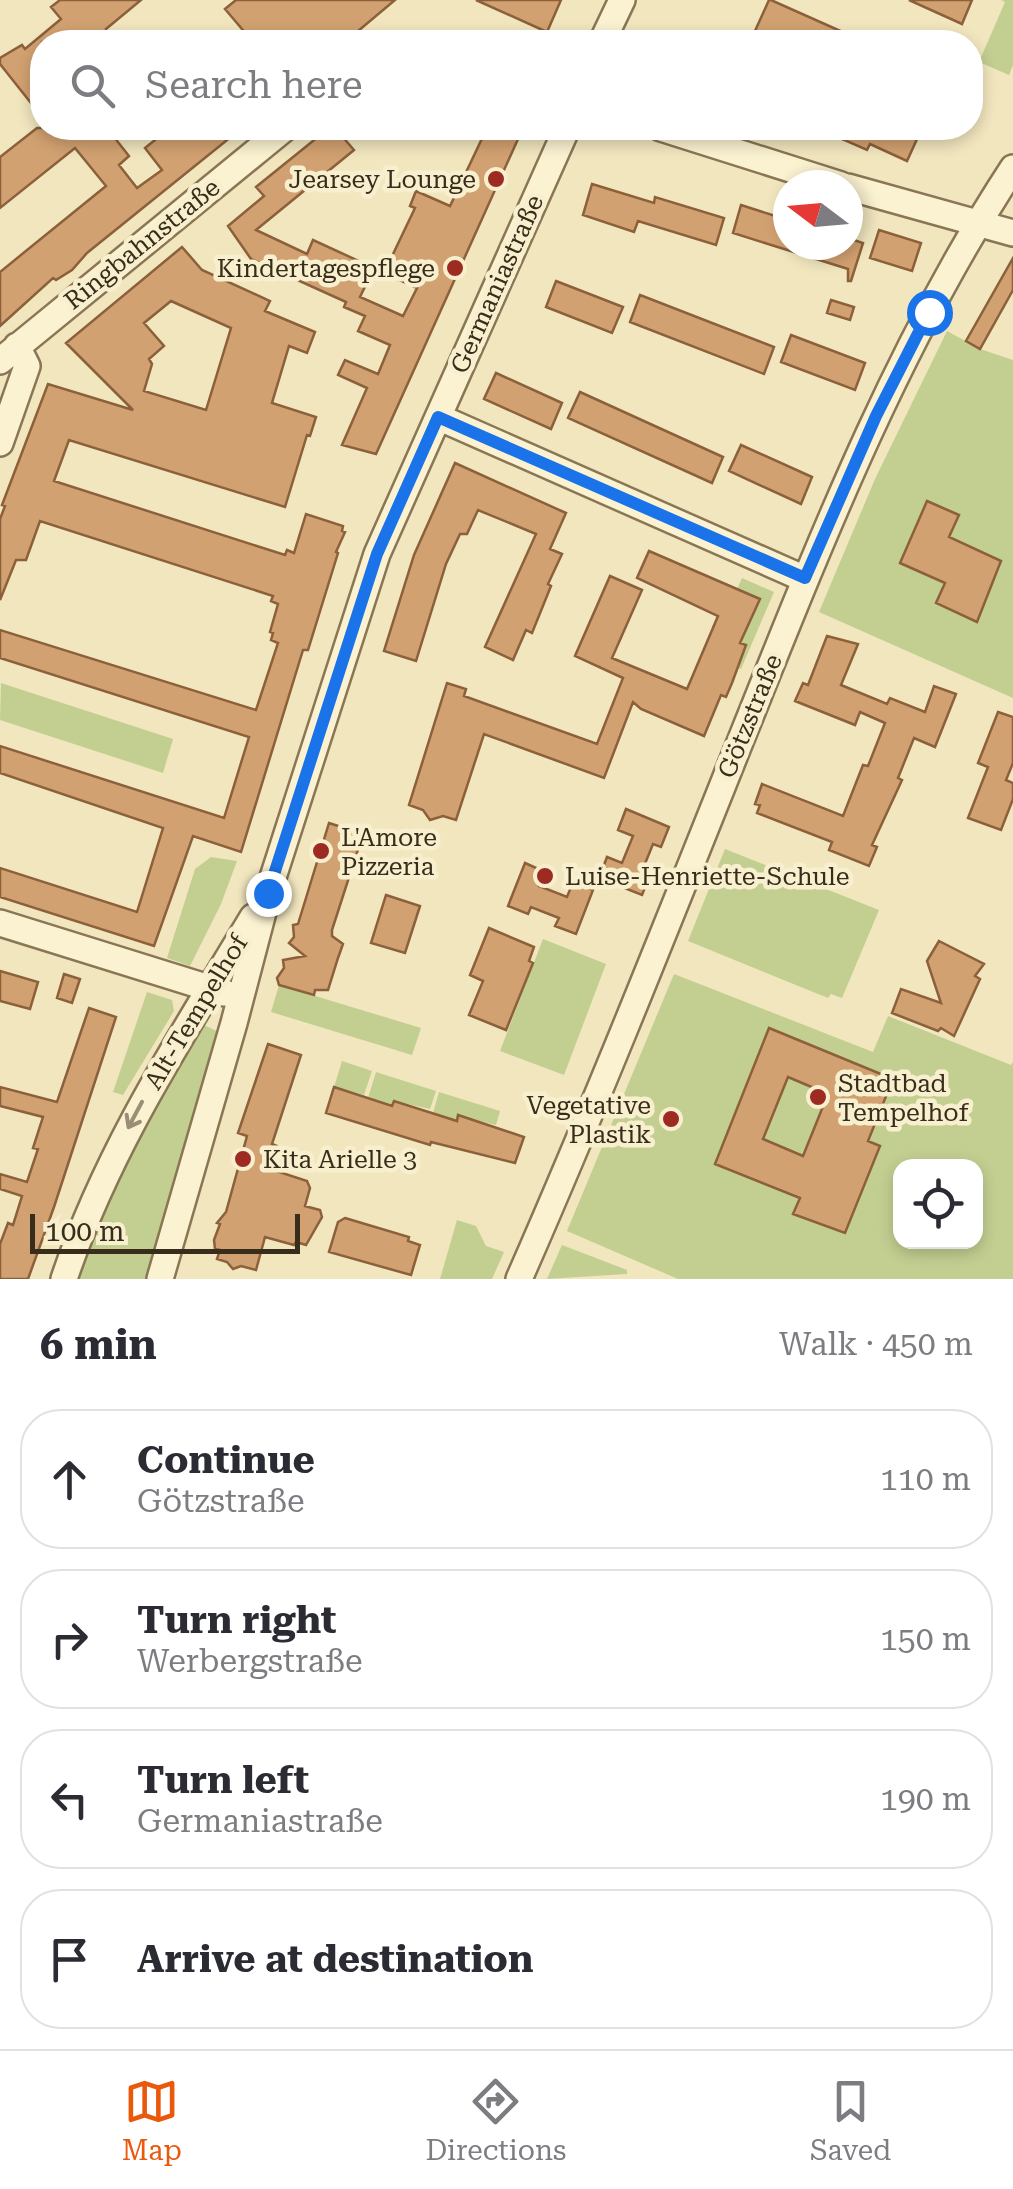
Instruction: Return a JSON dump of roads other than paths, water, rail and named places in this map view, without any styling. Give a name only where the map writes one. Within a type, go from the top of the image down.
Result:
[{"type":"street","points":[[608,30],[622,0]]},
{"type":"street","name":"Ringbahnstraße","points":[[9,354],[270,140]]},
{"type":"street","name":"Germaniastraße","points":[[268,893],[377,554],[562,140]]},
{"type":"street","points":[[699,140],[794,170]]},
{"type":"street","name":"Götzstraße","points":[[519,1279],[612,1067],[805,578],[876,416],[977,224],[1013,168]]},
{"type":"street","points":[[863,191],[1013,234]]},
{"type":"street","points":[[0,443],[27,366],[9,354]]},
{"type":"street","points":[[438,417],[805,578]]},
{"type":"street","name":"Alt-Tempelhof","points":[[64,1279],[128,1127],[268,893]]},
{"type":"street","name":"Alt-Tempelhof","points":[[160,1279],[268,893]]},
{"type":"street","points":[[0,923],[241,998]]},
{"type":"place","name":"Jearsey Lounge","points":[[496,179]]},
{"type":"place","name":"Kindertagespflege","points":[[455,268]]},
{"type":"place","name":"L'Amore Pizzeria","points":[[321,851]]},
{"type":"place","name":"Luise-Henriette-Schule","points":[[545,876]]},
{"type":"place","name":"Stadtbad Tempelhof","points":[[818,1097]]},
{"type":"place","name":"Vegetative Plastik","points":[[671,1119]]},
{"type":"place","name":"Kita Arielle 3","points":[[243,1159]]}]
